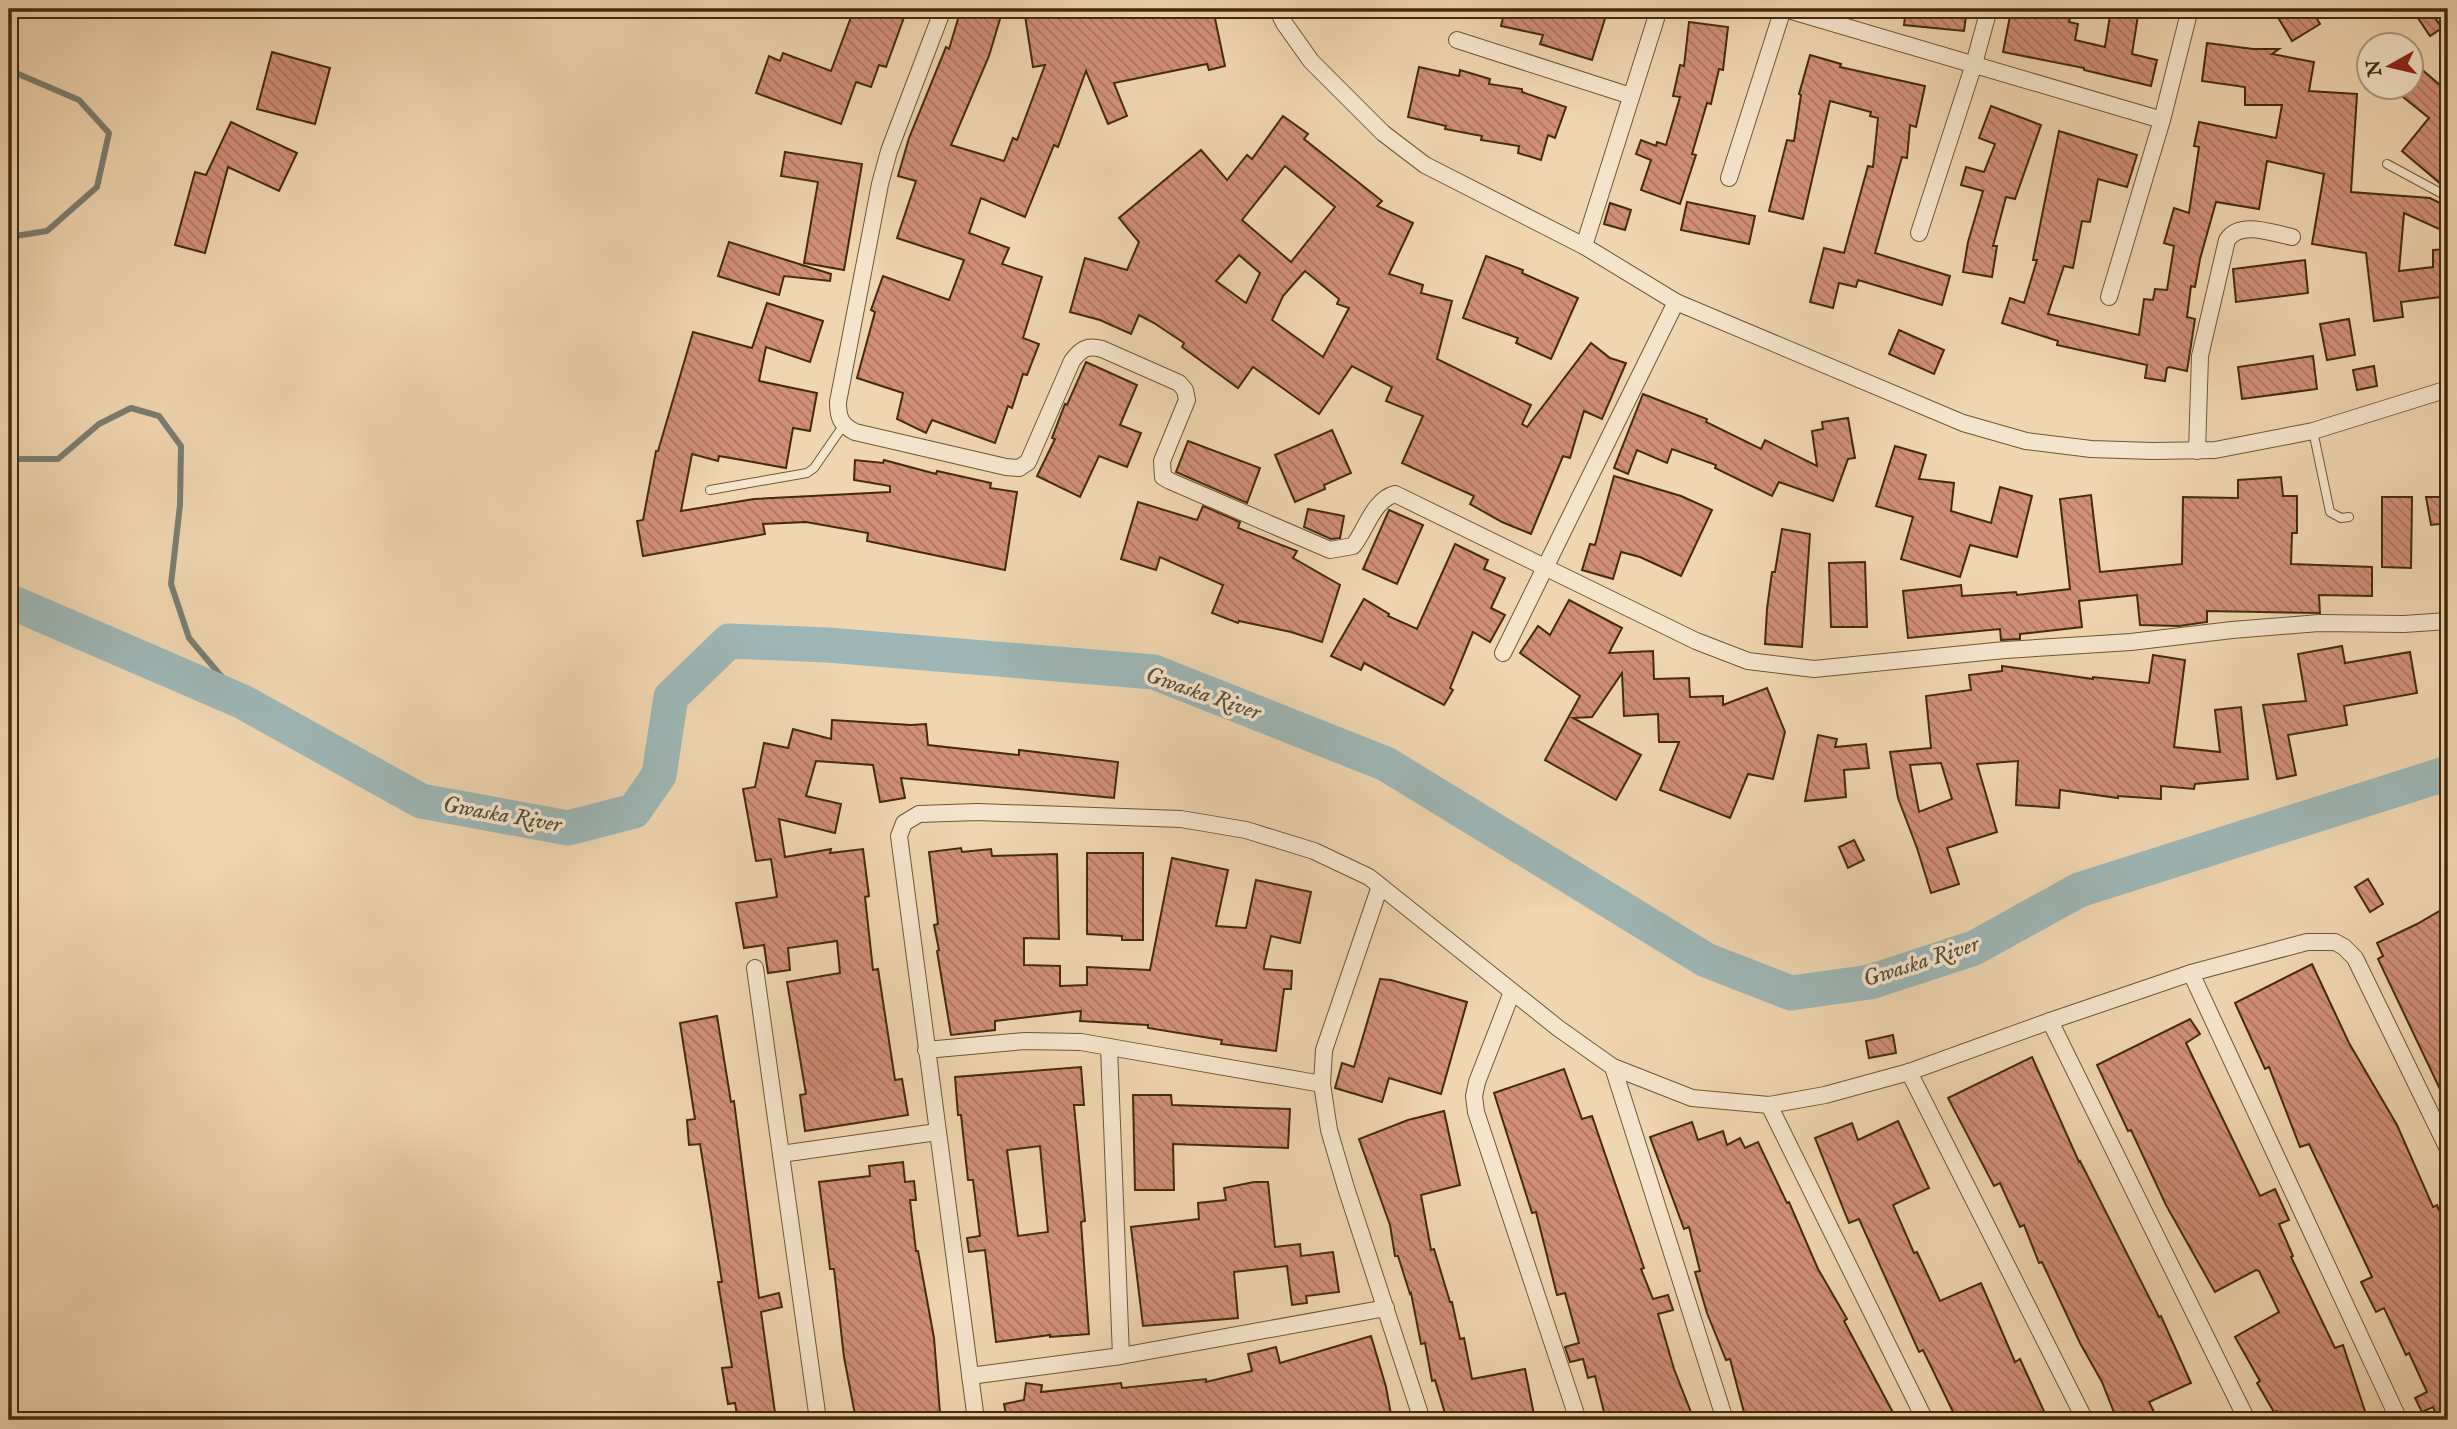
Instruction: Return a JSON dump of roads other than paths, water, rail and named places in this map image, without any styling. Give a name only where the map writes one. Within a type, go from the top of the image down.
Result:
[{"type":"street","points":[[943,9],[889,151],[880,184],[838,402],[838,416],[844,426],[855,432],[1018,468],[1028,461],[1072,361],[1080,351],[1090,346],[1179,383],[1185,390],[1187,400],[1162,461],[1163,477],[1170,481],[1330,550],[1353,546],[1380,503],[1387,496],[1395,494],[1696,641],[1748,661],[1814,669],[2319,623],[2404,624],[2448,621]]},
{"type":"street","points":[[1277,9],[1311,61],[1383,133],[1425,164],[1584,246],[1676,302],[1963,423],[2026,441],[2091,449],[2215,450],[2313,431],[2448,389]]},
{"type":"street","points":[[1584,246],[1659,9]]},
{"type":"street","points":[[1730,178],[1784,9],[2162,120]]},
{"type":"street","points":[[1919,233],[1989,9]]},
{"type":"street","points":[[2109,297],[2162,120],[2190,9]]},
{"type":"street","points":[[1457,40],[1631,96]]},
{"type":"street","points":[[2197,450],[2200,356],[2227,240],[2232,232],[2242,228],[2292,237]]},
{"type":"street","points":[[1503,653],[1676,302]]},
{"type":"street","points":[[976,1420],[899,836],[904,823],[919,814],[977,813],[1181,819],[1246,830],[1314,851],[1368,877],[1558,1028],[1613,1067],[1692,1098],[1769,1105],[1825,1095],[1909,1072],[2191,973],[2307,942],[2334,942],[2355,958],[2448,1149]]},
{"type":"street","points":[[1380,886],[1324,1050],[1322,1084],[1329,1130],[1422,1420]]},
{"type":"street","points":[[755,968],[818,1420]]},
{"type":"street","points":[[2191,973],[2399,1420]]},
{"type":"street","points":[[1512,992],[1477,1082],[1474,1096],[1476,1112],[1578,1420]]},
{"type":"street","points":[[2050,1021],[2247,1420]]},
{"type":"street","points":[[926,1051],[1025,1041],[1081,1042],[1322,1084]]},
{"type":"street","points":[[1109,1047],[1121,1356]]},
{"type":"street","points":[[1613,1067],[1725,1420]]},
{"type":"street","points":[[1909,1072],[2085,1420]]},
{"type":"street","points":[[1769,1105],[1925,1420]]},
{"type":"street","points":[[780,1154],[937,1132]]},
{"type":"street","points":[[970,1376],[1121,1356],[1385,1308]]},
{"type":"lane","points":[[2387,163],[2448,197]]},
{"type":"lane","points":[[710,490],[807,473],[814,468],[844,426]]},
{"type":"lane","points":[[2313,431],[2330,512],[2341,518],[2349,517]]},
{"type":"waterway","points":[[9,70],[79,100],[109,133],[97,187],[47,231],[9,237]]},
{"type":"waterway","points":[[9,459],[58,459],[99,424],[131,408],[159,416],[181,446],[180,505],[171,584],[189,638],[243,702]]},
{"type":"waterway","name":"Gwaska River","points":[[9,601],[243,702],[421,801],[568,828],[634,811],[659,775],[671,697],[729,641],[828,645],[1154,672],[1386,764],[1706,960],[1791,993],[1870,982],[1974,948],[2079,890],[2448,773]]}]
